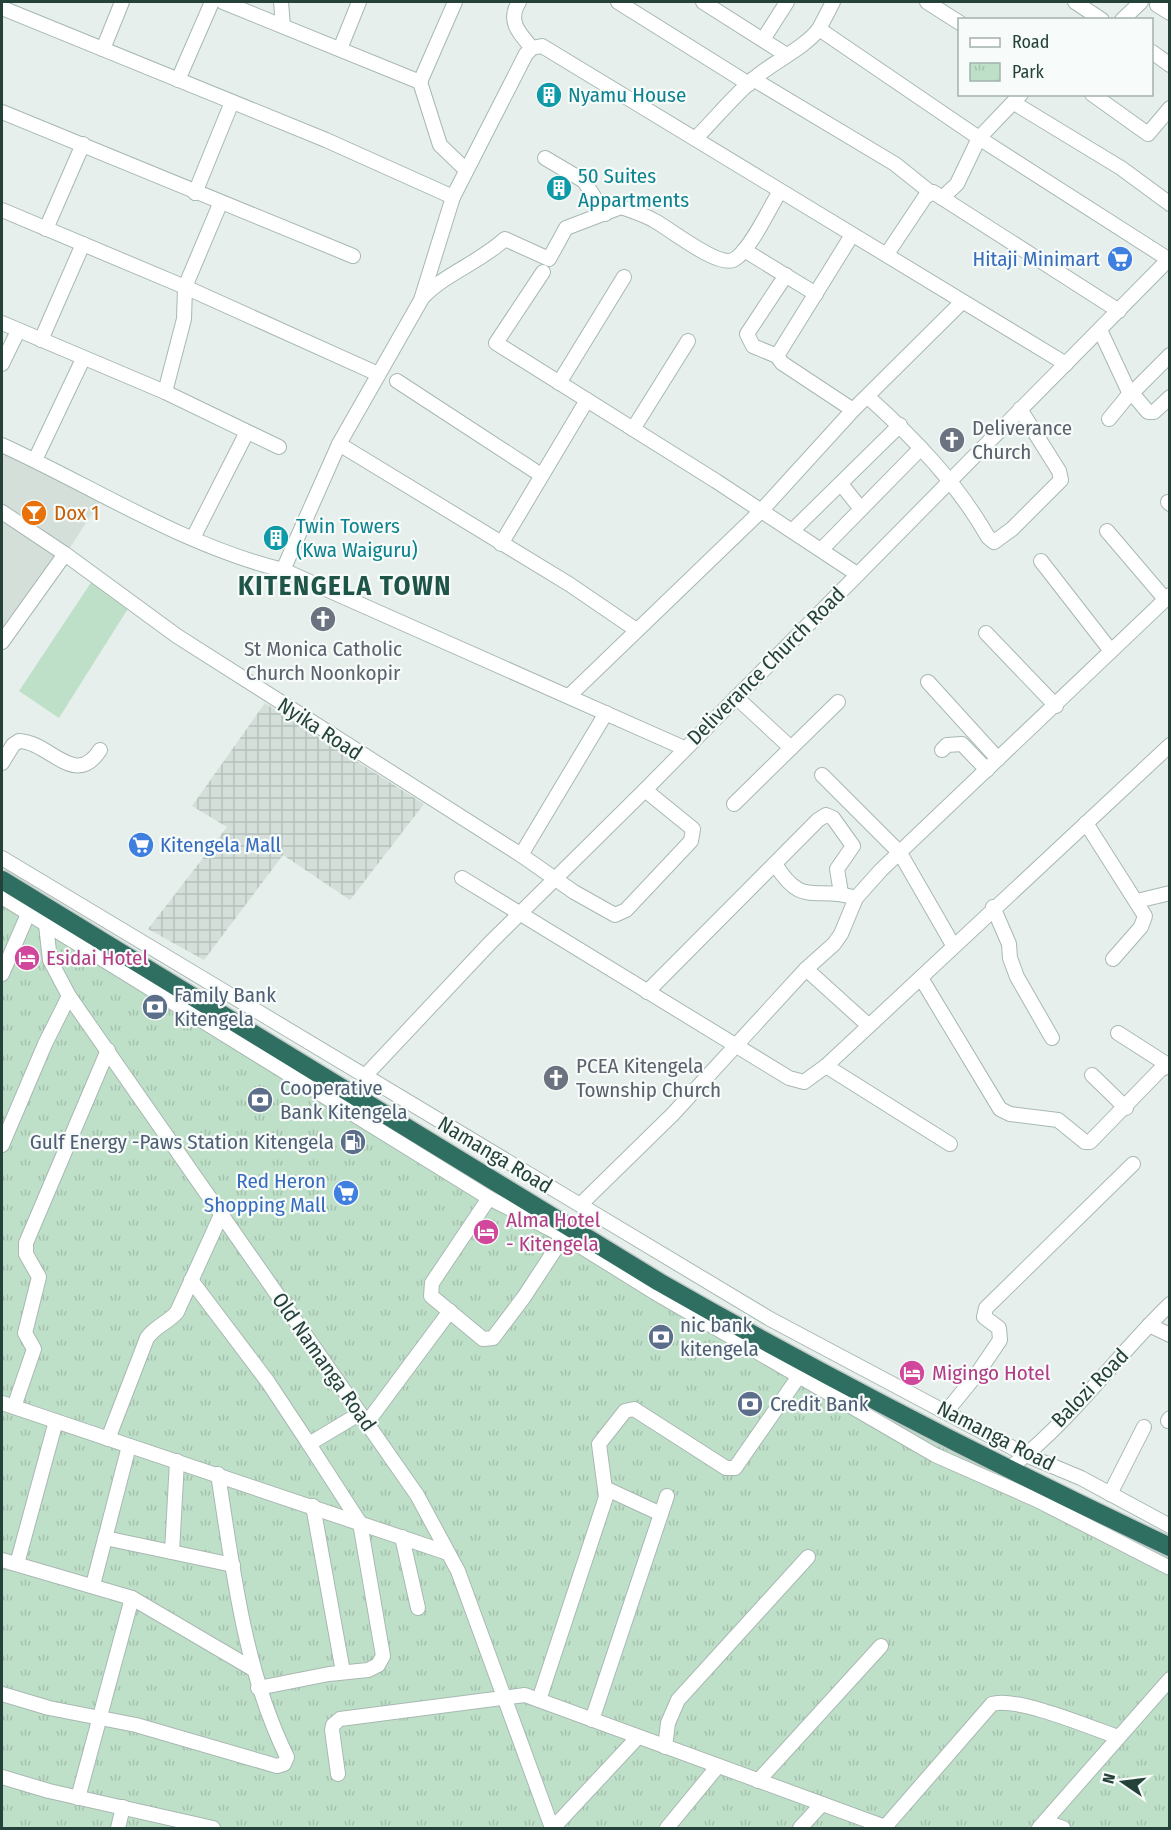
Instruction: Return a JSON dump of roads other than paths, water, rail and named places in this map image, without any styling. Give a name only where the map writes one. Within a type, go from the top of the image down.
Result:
[{"type":"highway","name":"Namanga Road","points":[[2,880],[225,1026],[340,1096],[659,1282],[754,1336],[1008,1468],[1170,1547]]},
{"type":"street","points":[[103,49],[122,2]]},
{"type":"street","points":[[178,80],[212,2]]},
{"type":"street","points":[[223,2],[420,82]]},
{"type":"street","points":[[281,2],[282,26]]},
{"type":"street","points":[[340,49],[359,2]]},
{"type":"street","points":[[455,2],[420,82],[440,145],[466,170]]},
{"type":"street","points":[[519,2],[513,14],[513,23],[532,48]]},
{"type":"street","points":[[618,2],[895,164],[936,195],[1119,310]]},
{"type":"street","points":[[703,2],[764,38],[785,54]]},
{"type":"street","points":[[764,38],[787,2]]},
{"type":"street","points":[[696,138],[751,81],[785,54],[804,44],[819,29],[833,2]]},
{"type":"street","points":[[927,2],[958,22]]},
{"type":"street","points":[[1075,2],[1096,18]]},
{"type":"street","points":[[1124,18],[1141,2]]},
{"type":"street","points":[[1157,5],[1170,13]]},
{"type":"street","points":[[2,8],[453,196]]},
{"type":"street","points":[[819,29],[979,138],[1169,259]]},
{"type":"street","points":[[421,300],[453,196],[526,54],[532,48],[542,46],[1066,364]]},
{"type":"street","points":[[1153,53],[1170,64]]},
{"type":"street","points":[[1095,96],[1148,134],[1170,108]]},
{"type":"street","points":[[887,254],[936,195],[957,184],[979,138],[1018,99],[1170,204]]},
{"type":"street","points":[[195,193],[232,102]]},
{"type":"street","points":[[2,112],[83,144],[220,204],[353,256]]},
{"type":"street","points":[[46,229],[83,144]]},
{"type":"street","points":[[545,158],[584,181],[605,214]]},
{"type":"street","points":[[283,570],[339,444],[421,300],[432,287],[486,256],[505,239],[549,259],[566,228],[621,207],[655,220],[694,246],[723,260],[733,260],[744,250],[780,191]]},
{"type":"street","points":[[165,393],[184,319],[185,287],[220,204]]},
{"type":"street","points":[[2,210],[185,287],[378,374]]},
{"type":"street","points":[[777,356],[852,235]]},
{"type":"street","points":[[41,340],[82,244]]},
{"type":"street","points":[[744,250],[816,294]]},
{"type":"street","name":"Deliverance Church Road","points":[[364,1077],[554,878],[645,790],[1169,259]]},
{"type":"street","points":[[543,272],[496,343],[793,530],[857,574]]},
{"type":"street","points":[[786,275],[747,334],[753,346],[777,356],[782,363],[853,411]]},
{"type":"street","points":[[559,383],[624,277]]},
{"type":"street","points":[[569,696],[635,629],[761,511],[853,411],[962,302]]},
{"type":"street","points":[[2,323],[165,393],[279,447]]},
{"type":"street","points":[[1100,330],[1127,390],[1148,412],[1154,412],[1170,397]]},
{"type":"street","points":[[2,364],[18,331]]},
{"type":"street","points":[[633,429],[688,341]]},
{"type":"street","points":[[1109,419],[1131,392],[1170,355]]},
{"type":"street","points":[[35,460],[83,359]]},
{"type":"street","points":[[397,381],[541,475]]},
{"type":"street","points":[[868,398],[900,425],[950,479],[988,537],[994,542],[1012,529],[1061,480],[1059,471],[1020,409]]},
{"type":"street","points":[[501,544],[587,400]]},
{"type":"street","points":[[793,530],[900,425]]},
{"type":"street","points":[[193,538],[247,432]]},
{"type":"street","points":[[339,444],[569,584],[635,629]]},
{"type":"street","points":[[2,445],[235,557],[283,570],[684,748]]},
{"type":"street","points":[[822,549],[921,448]]},
{"type":"street","points":[[841,483],[861,509]]},
{"type":"street","name":"Nyika Road","points":[[2,512],[65,554],[177,636],[611,914],[619,915],[626,910],[691,841],[694,835],[693,829],[645,790]]},
{"type":"street","points":[[580,1204],[707,1078],[734,1045],[841,934],[856,898],[1167,597],[1107,531]]},
{"type":"street","points":[[2,642],[65,554]]},
{"type":"street","points":[[1041,561],[1111,651]]},
{"type":"street","points":[[986,633],[1056,706]]},
{"type":"street","points":[[928,682],[998,759]]},
{"type":"street","points":[[736,697],[790,748]]},
{"type":"street","points":[[734,804],[838,702]]},
{"type":"street","points":[[521,855],[606,713]]},
{"type":"street","points":[[2,763],[13,745],[19,741],[36,745],[71,765],[85,765],[100,750]]},
{"type":"street","points":[[942,750],[947,745],[962,744],[987,770]]},
{"type":"street","points":[[462,878],[734,1045],[796,1081],[804,1082],[826,1066],[993,907],[1170,745]]},
{"type":"street","points":[[822,775],[847,797],[900,853],[953,945]]},
{"type":"street","points":[[647,992],[818,820],[829,816],[847,797]]},
{"type":"street","points":[[829,816],[842,828],[853,846],[837,869],[841,893]]},
{"type":"street","points":[[1086,823],[1137,900],[1145,916],[1144,921],[1113,959]]},
{"type":"street","points":[[2,858],[770,1319],[1026,1455],[1041,1459],[1170,1526]]},
{"type":"street","points":[[775,864],[787,884],[795,890],[809,893],[841,893],[856,898]]},
{"type":"street","points":[[1137,900],[1170,893]]},
{"type":"street","points":[[2,897],[46,925],[225,1026]]},
{"type":"street","points":[[993,907],[1009,944],[1010,958],[1022,988],[1052,1038]]},
{"type":"street","points":[[2,974],[28,914]]},
{"type":"street","name":"Old Namanga Road","points":[[46,925],[50,960],[69,996],[417,1495],[448,1552],[478,1624],[552,1828]]},
{"type":"street","points":[[806,969],[868,1025]]},
{"type":"street","points":[[921,978],[989,1094],[1005,1112],[1058,1120],[1085,1142],[1090,1142],[1169,1065],[1118,1033]]},
{"type":"street","points":[[2,1145],[45,1044],[69,996]]},
{"type":"street","points":[[108,1050],[26,1244],[26,1254],[39,1277],[25,1333],[34,1349],[8,1405],[448,1552]]},
{"type":"street","points":[[826,1066],[950,1144]]},
{"type":"street","points":[[1092,1074],[1126,1108]]},
{"type":"street","points":[[340,1096],[489,1197],[564,1236],[935,1455],[1037,1500],[1170,1568]]},
{"type":"street","points":[[946,1412],[978,1374],[1000,1340],[999,1328],[984,1317],[986,1308],[1134,1164]]},
{"type":"street","points":[[489,1197],[430,1286],[431,1296],[483,1339],[493,1338],[524,1297],[564,1236]]},
{"type":"street","points":[[108,1439],[147,1338],[151,1332],[171,1319],[177,1312],[221,1215]]},
{"type":"street","points":[[191,1280],[268,1382],[360,1523],[383,1656],[374,1668],[362,1672],[343,1672],[258,1688]]},
{"type":"street","name":"Balozi Road","points":[[1008,1468],[1026,1455],[1111,1369],[1170,1304]]},
{"type":"street","points":[[309,1444],[363,1419],[450,1311]]},
{"type":"street","points":[[1149,1325],[1170,1335]]},
{"type":"street","points":[[539,1700],[607,1489],[599,1444],[625,1411],[634,1409],[726,1468],[735,1468],[799,1376]]},
{"type":"street","points":[[17,1564],[56,1421]]},
{"type":"street","points":[[1110,1494],[1144,1427]]},
{"type":"street","points":[[93,1585],[129,1446]]},
{"type":"street","points":[[172,1552],[177,1461]]},
{"type":"street","points":[[2,1694],[49,1708],[136,1725],[281,1766],[287,1761],[287,1756],[258,1688],[233,1565],[218,1474]]},
{"type":"street","points":[[607,1489],[661,1514]]},
{"type":"street","points":[[592,1720],[667,1496]]},
{"type":"street","points":[[313,1506],[343,1672]]},
{"type":"street","points":[[402,1537],[418,1608]]},
{"type":"street","points":[[105,1538],[233,1565]]},
{"type":"street","points":[[665,1747],[668,1723],[683,1693],[808,1557]]},
{"type":"street","points":[[2,1560],[93,1585],[132,1599],[254,1669]]},
{"type":"street","points":[[78,1797],[132,1599]]},
{"type":"street","points":[[758,1781],[881,1646]]},
{"type":"street","points":[[1042,1825],[1118,1737],[1167,1685]]},
{"type":"street","points":[[338,1774],[332,1730],[333,1725],[340,1719],[525,1695],[887,1828],[992,1704],[1001,1701],[1019,1704],[1118,1737]]},
{"type":"street","points":[[552,1828],[638,1737]]},
{"type":"street","points":[[667,1828],[718,1766]]},
{"type":"street","points":[[2,1777],[208,1828]]},
{"type":"street","points":[[800,1828],[822,1804]]},
{"type":"street","points":[[118,1828],[123,1807]]},
{"type":"street","points":[[1042,1825],[1063,1828]]},
{"type":"place","name":"Nyamu House","points":[[549,95]]},
{"type":"place","name":"50 Suites Appartments","points":[[559,188]]},
{"type":"place","name":"Hitaji Minimart","points":[[1120,259]]},
{"type":"place","name":"Deliverance Church","points":[[952,440]]},
{"type":"place","name":"Dox 1","points":[[34,513]]},
{"type":"place","name":"Twin Towers (Kwa Waiguru)","points":[[276,538]]},
{"type":"place","name":"St Monica Catholic Church Noonkopir","points":[[323,619]]},
{"type":"place","name":"Kitengela Mall","points":[[141,845]]},
{"type":"place","name":"Esidai Hotel","points":[[27,958]]},
{"type":"place","name":"Family Bank Kitengela","points":[[155,1007]]},
{"type":"place","name":"PCEA Kitengela Township Church","points":[[556,1078]]},
{"type":"place","name":"Cooperative Bank Kitengela","points":[[260,1100]]},
{"type":"place","name":"Gulf Energy -Paws Station Kitengela","points":[[353,1142]]},
{"type":"place","name":"Red Heron Shopping Mall","points":[[346,1193]]},
{"type":"place","name":"Alma Hotel - Kitengela","points":[[486,1232]]},
{"type":"place","name":"nic bank kitengela","points":[[661,1337]]},
{"type":"place","name":"Migingo Hotel","points":[[912,1373]]},
{"type":"place","name":"Credit Bank","points":[[750,1404]]},
{"type":"district","name":"KITENGELA TOWN","points":[[345,586]]}]
